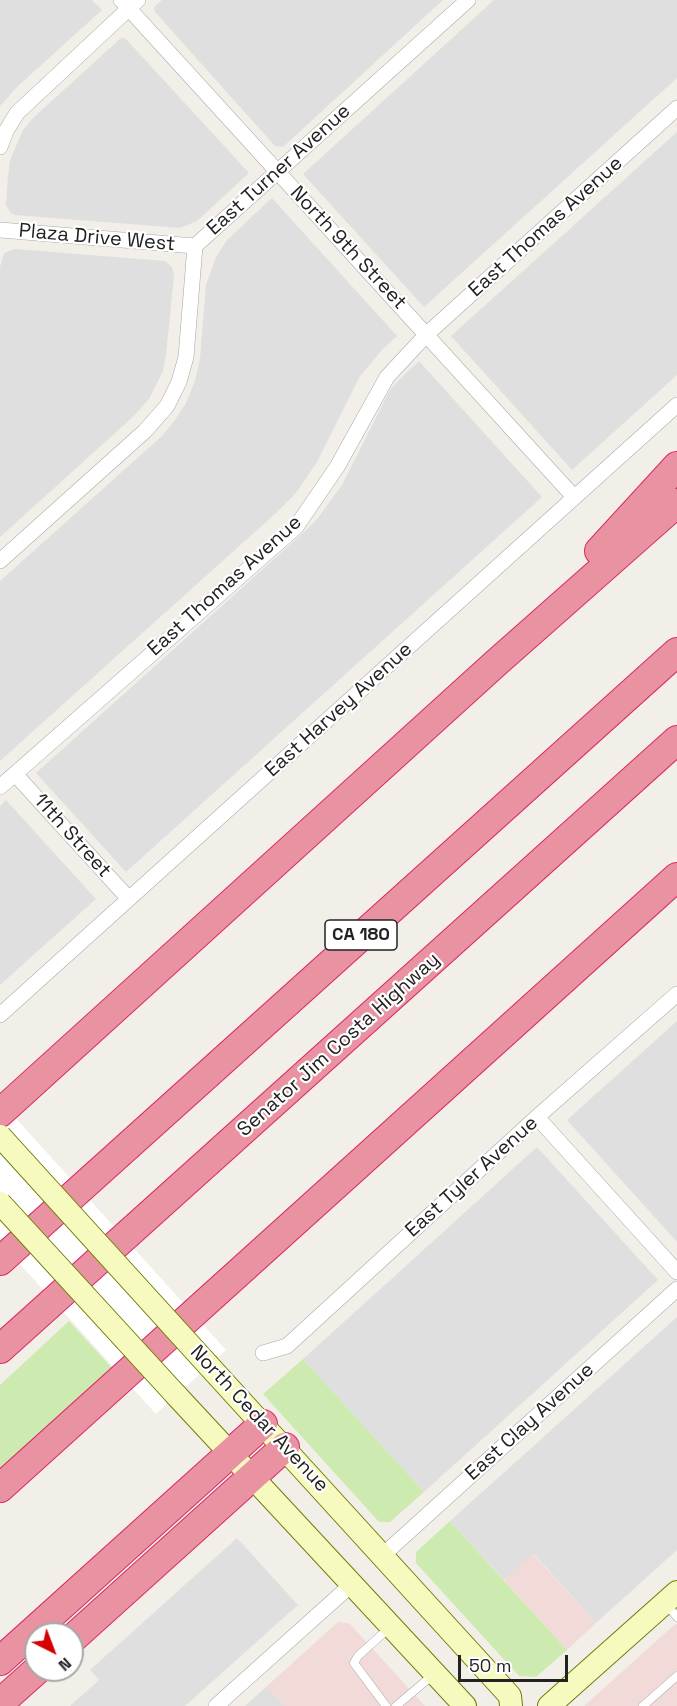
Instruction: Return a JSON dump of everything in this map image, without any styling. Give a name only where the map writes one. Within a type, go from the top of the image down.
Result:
[{"type":"highway","points":[[496,663],[677,466]]},
{"type":"highway","points":[[0,1113],[496,663],[677,503]]},
{"type":"highway","points":[[633,690],[677,647]]},
{"type":"highway","name":"CA 180","points":[[0,1261],[677,652]]},
{"type":"highway","name":"Senator Jim Costa Highway","points":[[0,1349],[677,740]]},
{"type":"highway","points":[[459,937],[677,760]]},
{"type":"highway","points":[[0,1488],[677,877]]},
{"type":"highway","points":[[526,1013],[677,890]]},
{"type":"highway","points":[[0,1248],[89,1181]]},
{"type":"highway","points":[[0,1364],[130,1232]]},
{"type":"highway","points":[[0,1661],[263,1424]]},
{"type":"highway","points":[[84,1628],[285,1447]]},
{"type":"highway","points":[[0,1703],[24,1682]]},
{"type":"main road","name":"North Cedar Avenue","points":[[0,1136],[510,1696],[511,1706]]},
{"type":"main road","points":[[0,1203],[351,1586],[465,1706]]},
{"type":"main road","points":[[549,1706],[673,1604]]},
{"type":"street","name":"East Turner Avenue","points":[[0,561],[145,431],[167,406],[179,382],[186,357],[195,246],[468,0]]},
{"type":"street","name":"North 9th Street","points":[[129,3],[278,172],[574,497]]},
{"type":"street","points":[[0,147],[6,130],[17,113],[129,3]]},
{"type":"street","name":"East Thomas Avenue","points":[[0,787],[296,527],[337,467],[387,377],[427,334],[677,108]]},
{"type":"street","name":"Plaza Drive West","points":[[0,230],[195,246]]},
{"type":"street","name":"East Harvey Avenue","points":[[0,1015],[677,405]]},
{"type":"street","name":"11th Street","points":[[15,774],[129,899]]},
{"type":"street","name":"East Tyler Avenue","points":[[263,1353],[287,1346],[537,1117],[677,994]]},
{"type":"street","points":[[537,1117],[677,1272]]},
{"type":"street","name":"East Clay Avenue","points":[[383,1555],[677,1289]]},
{"type":"street","points":[[216,1706],[351,1586]]},
{"type":"lane","points":[[386,1706],[354,1663],[358,1656],[390,1627]]},
{"type":"lane","points":[[396,1706],[434,1674]]},
{"type":"lane","points":[[643,1706],[677,1676]]},
{"type":"shaded area","points":[[0,0],[92,0],[102,10],[18,86],[0,106]]},
{"type":"shaded area","points":[[162,0],[443,0],[283,147],[275,146],[155,12],[154,7]]},
{"type":"shaded area","points":[[494,0],[677,0],[677,78],[424,307],[303,174]]},
{"type":"shaded area","points":[[121,38],[125,38],[249,173],[197,221],[180,228],[11,213],[6,205],[10,160],[23,130],[34,117]]},
{"type":"shaded area","points":[[677,132],[677,375],[572,470],[451,336]]},
{"type":"shaded area","points":[[272,198],[397,336],[360,376],[317,462],[296,493],[0,761],[0,581],[162,436],[175,420],[186,403],[195,381],[200,358],[206,285],[216,257],[227,240]]},
{"type":"shaded area","points":[[15,249],[165,261],[172,267],[174,276],[163,371],[149,399],[134,416],[0,537],[0,267],[4,253]]},
{"type":"shaded area","points":[[419,361],[542,497],[126,872],[36,773],[318,518],[342,485],[390,390]]},
{"type":"shaded area","points":[[6,800],[96,899],[0,985],[0,806]]},
{"type":"shaded area","points":[[677,1021],[677,1242],[567,1120]]},
{"type":"shaded area","points":[[537,1147],[658,1280],[424,1492],[303,1359]]},
{"type":"shaded area","points":[[677,1317],[677,1550],[596,1623],[534,1554],[504,1580],[450,1521]]},
{"type":"shaded area","points":[[237,1538],[298,1605],[185,1706],[70,1706],[99,1680],[90,1670]]},
{"type":"shaded area","points":[[533,1554],[596,1623],[567,1650],[504,1580]]},
{"type":"shaded area","points":[[338,1622],[349,1623],[425,1706],[285,1706],[267,1686]]},
{"type":"shaded area","points":[[677,1624],[677,1706],[584,1706],[673,1626]]},
{"type":"shaded area","points":[[267,1686],[285,1706],[245,1706]]},
{"type":"green space","points":[[69,1321],[113,1369],[0,1471],[0,1385]]},
{"type":"green space","points":[[303,1359],[424,1492],[390,1522],[379,1522],[263,1394]]},
{"type":"green space","points":[[450,1521],[567,1650],[536,1677],[519,1676],[416,1563],[416,1552]]},
{"type":"pier","points":[[0,1101],[226,1350],[156,1414],[0,1242]]}]
